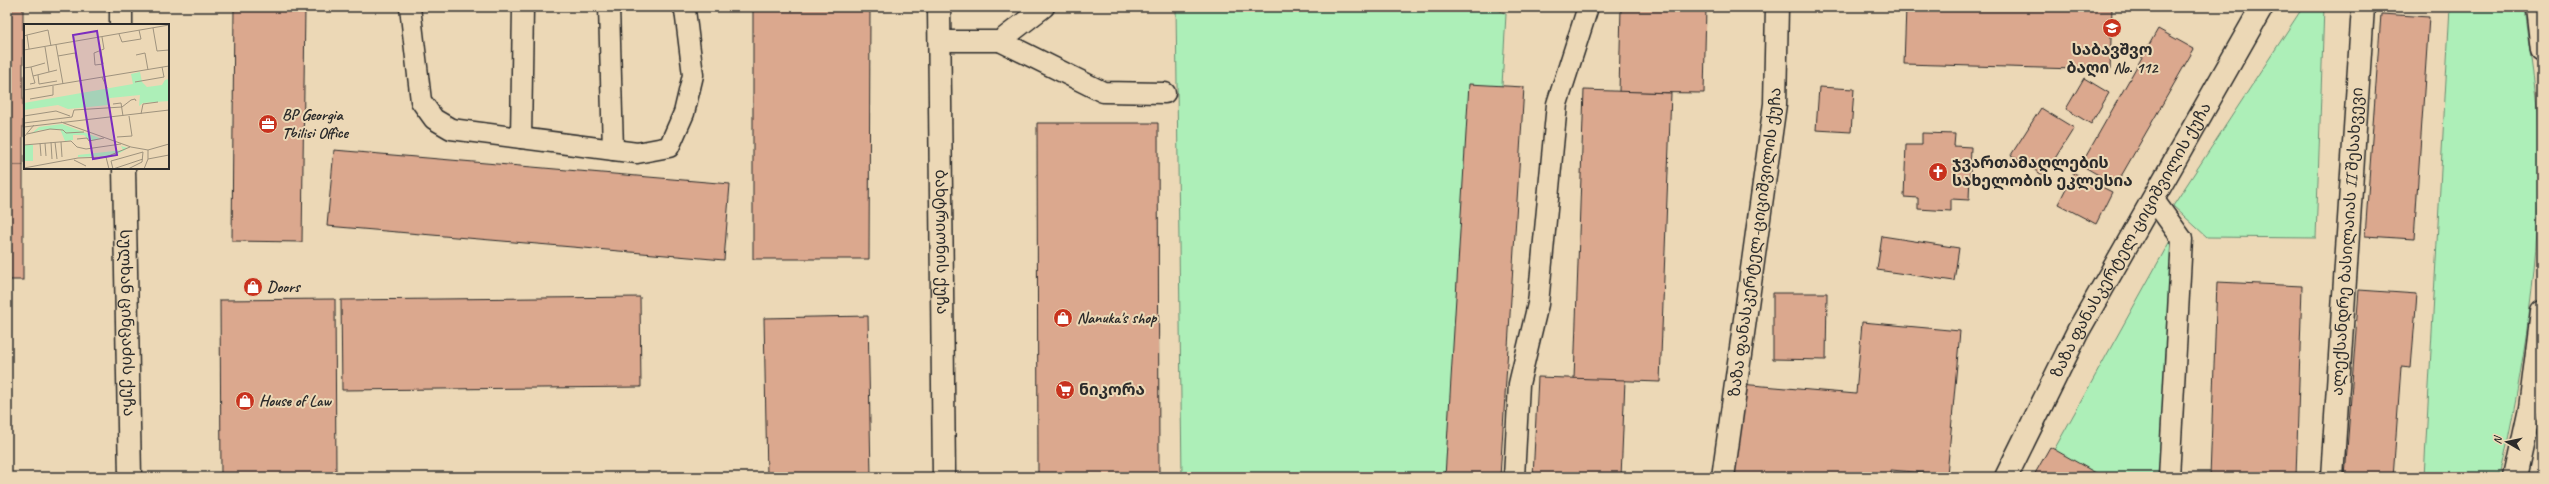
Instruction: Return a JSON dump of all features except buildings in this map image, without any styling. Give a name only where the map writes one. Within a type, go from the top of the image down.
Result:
[{"type":"street","points":[[121,7],[121,24]]},
{"type":"street","name":"ბახტრიონის ქუჩა","points":[[939,7],[944,477]]},
{"type":"street","name":"ზაზა ფანასკერტელ-ციციშვილის ქუჩა","points":[[1723,477],[1775,104],[1777,7]]},
{"type":"street","name":"ზაზა ფანასკერტელ-ციციშვილის ქუჩა","points":[[2006,477],[2078,331],[2154,200],[2262,7]]},
{"type":"street","name":"ალექსანდრე ბასილაიას II შესახვევი","points":[[2332,477],[2363,7]]},
{"type":"street","points":[[2537,7],[2542,50]]},
{"type":"street","name":"სულხან ცინცაძის ქუჩა","points":[[124,169],[130,477]]},
{"type":"street","points":[[2514,477],[2536,408],[2542,312]]},
{"type":"lane","points":[[410,7],[421,101],[434,119],[451,129],[637,153],[669,147],[684,113],[693,75],[685,10],[683,7]]},
{"type":"lane","points":[[521,138],[523,7]]},
{"type":"lane","points":[[609,7],[613,150]]},
{"type":"lane","points":[[1000,41],[1044,7]]},
{"type":"lane","points":[[1514,477],[1519,384],[1538,304],[1557,104],[1588,7]]},
{"type":"lane","points":[[940,42],[1000,41],[1102,92],[1164,93]]},
{"type":"lane","points":[[2154,200],[2182,239],[2169,477]]},
{"type":"green space","points":[[1176,7],[1493,7],[1506,14],[1480,477],[1182,477]]},
{"type":"green space","points":[[2303,7],[2324,7],[2316,238],[2207,237],[2173,206]]},
{"type":"green space","points":[[2450,7],[2524,7],[2536,94],[2539,129],[2539,187],[2534,271],[2523,354],[2509,436],[2500,477],[2424,477]]},
{"type":"green space","points":[[2171,239],[2169,477],[2039,477]]},
{"type":"place","name":"საბავშვო ბაღი No. 112","points":[[2112,28]]},
{"type":"place","name":"BP Georgia Tbilisi Office","points":[[268,124]]},
{"type":"place","name":"ჯვართამაღლების სახელობის ეკლესია","points":[[1938,172]]},
{"type":"place","name":"Doors","points":[[253,287]]},
{"type":"place","name":"Nanuka's shop","points":[[1063,318]]},
{"type":"place","name":"ნიკორა","points":[[1065,390]]},
{"type":"place","name":"House of Law","points":[[245,401]]}]
